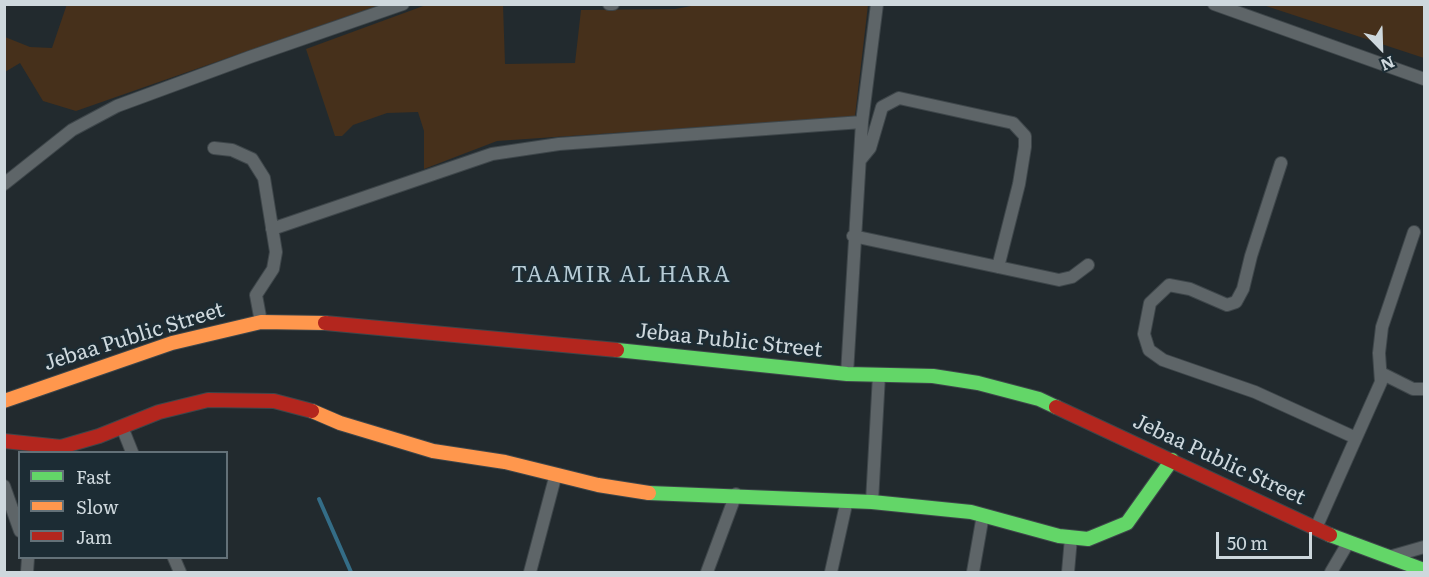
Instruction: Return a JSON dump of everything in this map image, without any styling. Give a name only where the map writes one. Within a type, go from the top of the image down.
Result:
[{"type":"main road","name":"Jebaa Public Street","points":[[4,401],[172,342],[261,322],[306,321],[455,334],[847,374],[933,376],[978,383],[1039,399],[1348,543],[1425,570]]},
{"type":"main road","points":[[4,441],[61,447],[159,412],[208,400],[274,401],[296,405],[340,423],[433,452],[505,462],[598,485],[658,494],[736,495],[872,502],[983,515],[1071,538],[1099,536],[1127,523],[1172,460]]},
{"type":"street","points":[[4,184],[72,130],[117,106],[403,4]]},
{"type":"street","points":[[847,374],[853,236],[861,159],[862,122],[877,4]]},
{"type":"street","points":[[1215,4],[1425,79]]},
{"type":"street","points":[[861,159],[870,148],[882,107],[899,98],[1013,123],[1024,136],[1025,147],[1019,184],[998,267]]},
{"type":"street","points":[[272,229],[492,154],[560,144],[862,122]]},
{"type":"street","points":[[214,148],[232,150],[252,159],[259,166],[264,178],[276,252],[273,269],[256,295],[261,322]]},
{"type":"street","points":[[1281,163],[1239,299],[1227,305],[1190,289],[1169,285],[1150,303],[1145,318],[1146,344],[1149,350],[1163,360],[1255,392],[1356,438]]},
{"type":"street","points":[[1316,528],[1380,382],[1379,353],[1382,327],[1414,232]]},
{"type":"street","points":[[853,236],[1066,280],[1088,265]]},
{"type":"street","points":[[1381,373],[1413,389],[1425,389]]},
{"type":"street","points":[[872,502],[879,375]]},
{"type":"street","points":[[122,427],[131,451]]},
{"type":"street","points":[[530,573],[556,474]]},
{"type":"street","points":[[4,486],[18,525]]},
{"type":"street","points":[[707,573],[736,495]]},
{"type":"street","points":[[831,573],[847,500]]},
{"type":"street","points":[[973,573],[983,515]]},
{"type":"street","points":[[1068,573],[1071,538]]},
{"type":"street","points":[[1331,573],[1348,543]]},
{"type":"street","points":[[1389,557],[1425,547]]},
{"type":"street","points":[[174,559],[180,573]]},
{"type":"shaded area","points":[[67,4],[379,5],[76,111],[43,101],[20,63],[5,72],[5,37],[30,47],[52,48]]},
{"type":"shaded area","points":[[702,4],[868,5],[855,116],[850,121],[715,126],[497,141],[424,169],[424,131],[418,112],[387,113],[353,125],[342,136],[335,136],[306,49],[426,5],[503,5],[505,64],[575,63],[581,10],[675,9]]},
{"type":"shaded area","points":[[1263,5],[1424,5],[1424,58]]},
{"type":"waterway","points":[[319,499],[351,572]]},
{"type":"traffic: fast","points":[[617,350],[847,374],[933,376],[978,383],[1039,399],[1056,407]]},
{"type":"traffic: fast","points":[[649,493],[872,502],[971,512],[1059,536],[1088,539],[1127,523],[1172,460]]},
{"type":"traffic: fast","points":[[1330,535],[1424,570]]},
{"type":"traffic: slow","points":[[4,401],[172,343],[261,322],[325,323]]},
{"type":"traffic: slow","points":[[312,411],[340,423],[433,451],[505,462],[598,485],[649,493]]},
{"type":"traffic: jam","points":[[325,323],[617,350]]},
{"type":"traffic: jam","points":[[4,441],[61,447],[99,436],[159,412],[208,400],[274,401],[312,411]]},
{"type":"traffic: jam","points":[[1056,407],[1330,535]]},
{"type":"district","name":"TAAMIR AL HARA","points":[[621,276]]}]
